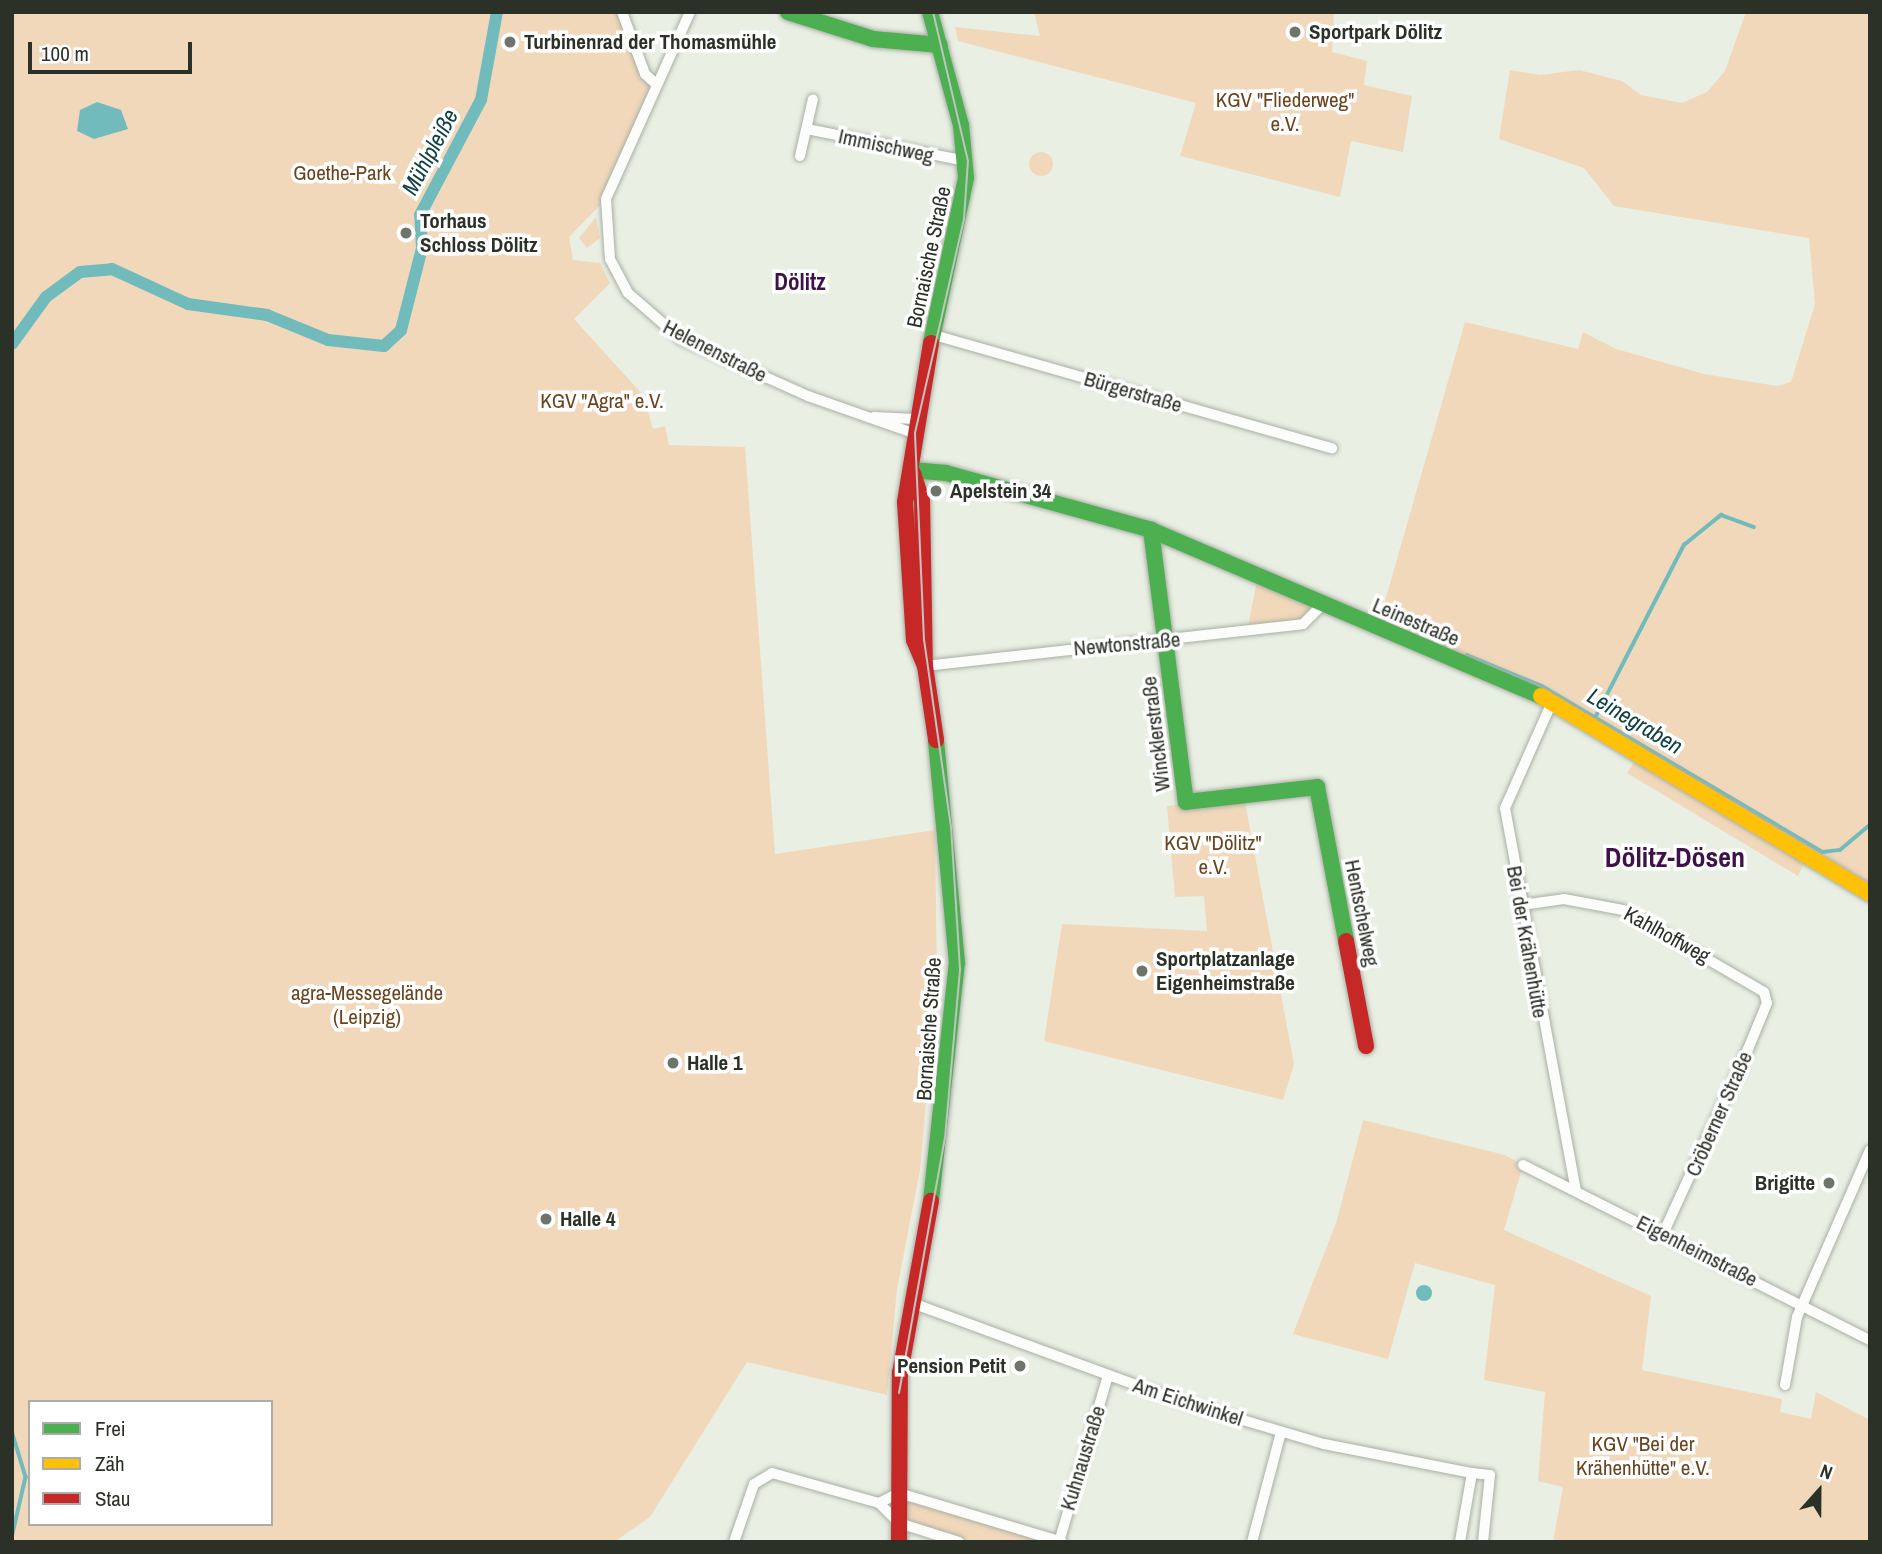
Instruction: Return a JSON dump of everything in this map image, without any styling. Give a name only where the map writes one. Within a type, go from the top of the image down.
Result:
[{"type":"main road","points":[[788,12],[873,39],[920,48],[940,45]]},
{"type":"main road","name":"Bornaische Straße","points":[[899,1542],[899,1393],[912,1303],[942,1138],[957,963],[946,811],[925,666],[914,640],[905,502],[912,470],[914,426],[962,218],[966,161],[930,12]]},
{"type":"main road","name":"Leinestraße","points":[[912,470],[960,477],[1151,530],[1552,702],[1870,894]]},
{"type":"main road","name":"Wincklerstraße","points":[[1151,530],[1186,802],[1317,788]]},
{"type":"main road","name":"Hentschelweg","points":[[1317,788],[1366,1046]]},
{"type":"street","points":[[622,12],[645,74],[655,83],[690,12]]},
{"type":"street","name":"Helenenstraße","points":[[655,83],[606,198],[610,259],[628,293],[660,326],[864,418],[914,426]]},
{"type":"street","points":[[800,156],[813,99]]},
{"type":"street","name":"Immischweg","points":[[807,129],[966,161]]},
{"type":"street","name":"Bürgerstraße","points":[[934,335],[1332,448]]},
{"type":"street","name":"Newtonstraße","points":[[925,666],[1303,624],[1322,605]]},
{"type":"street","name":"Bei der Krähenhütte","points":[[1552,702],[1507,797],[1521,905],[1576,1190]]},
{"type":"street","name":"Kahlhoffweg","points":[[1521,905],[1563,899],[1623,910],[1764,992]]},
{"type":"street","name":"Cröberner Straße","points":[[1663,1234],[1748,1049],[1767,1003],[1764,992]]},
{"type":"street","points":[[1784,1385],[1802,1306],[1870,1150]]},
{"type":"street","name":"Eigenheimstraße","points":[[1523,1165],[1870,1340]]},
{"type":"street","name":"Am Eichwinkel","points":[[912,1303],[1108,1375],[1281,1432],[1472,1473]]},
{"type":"street","name":"Kuhnaustraße","points":[[1060,1541],[1108,1375]]},
{"type":"street","points":[[1252,1542],[1281,1432]]},
{"type":"street","points":[[734,1542],[754,1484],[766,1473],[879,1503],[899,1523],[959,1542]]},
{"type":"street","points":[[1460,1542],[1472,1473],[1490,1475],[1483,1542]]},
{"type":"street","points":[[879,1503],[899,1493],[1060,1541]]},
{"type":"green space","name":"agra-Messegelände (Leipzig)","points":[[12,12],[622,12],[655,83],[606,199],[569,237],[573,260],[600,263],[610,283],[574,319],[643,395],[653,429],[665,426],[669,445],[745,447],[775,854],[935,830],[937,981],[920,1170],[897,1289],[887,1395],[747,1362],[650,1517],[614,1542],[12,1542]]},
{"type":"green space","name":"KGV \"Fliederweg\" e.V.","points":[[1034,12],[1334,12],[1332,52],[1367,61],[1364,85],[1412,96],[1403,152],[1351,141],[1340,197],[1180,156],[1196,103],[958,41],[955,27],[1040,36]]},
{"type":"green space","points":[[1746,12],[1870,12],[1870,894],[1808,855],[1798,876],[1627,773],[1638,756],[1552,702],[1377,629],[1465,322],[1578,349],[1583,332],[1616,349],[1704,374],[1777,386],[1791,382],[1815,304],[1809,238],[1614,206],[1584,168],[1499,139],[1510,70],[1540,75],[1579,70],[1622,81],[1641,95],[1682,103],[1707,92],[1725,71]]},
{"type":"green space","points":[[1041,152],[1049,156],[1053,164],[1049,172],[1041,176],[1033,172],[1029,164],[1033,156]]},
{"type":"green space","points":[[596,217],[600,238],[587,248],[579,238]]},
{"type":"green space","points":[[1258,576],[1322,605],[1303,624],[1247,631]]},
{"type":"green space","name":"KGV \"Dölitz\" e.V.","points":[[1244,797],[1294,1064],[1283,1100],[1044,1041],[1062,924],[1207,931],[1204,896],[1175,897],[1167,806]]},
{"type":"green space","name":"KGV \"Bei der Krähenhütte\" e.V.","points":[[1363,1120],[1505,1155],[1523,1165],[1504,1230],[1651,1296],[1642,1370],[1782,1399],[1780,1412],[1811,1419],[1816,1392],[1870,1420],[1870,1542],[1553,1542],[1563,1487],[1538,1481],[1545,1392],[1484,1380],[1495,1285],[1415,1263],[1388,1359],[1293,1334],[1337,1220]]},
{"type":"green space","points":[[899,1493],[1062,1542],[959,1542],[899,1523]]},
{"type":"water","points":[[97,102],[121,110],[128,129],[94,139],[77,131],[80,110]]},
{"type":"water","points":[[1421,1285],[1427,1285],[1432,1293],[1430,1299],[1421,1301],[1416,1296],[1416,1290]]},
{"type":"waterway","name":"Mühlpleiße","points":[[12,344],[46,297],[80,272],[112,269],[188,304],[267,315],[328,340],[384,346],[401,330],[422,248],[420,215],[481,100],[497,12]]},
{"type":"waterway","points":[[1595,718],[1684,545],[1721,515],[1754,527]]},
{"type":"waterway","name":"Leinegraben","points":[[1467,655],[1542,686],[1823,852],[1840,850],[1870,825]]},
{"type":"waterway","points":[[12,1431],[26,1477],[12,1538]]},
{"type":"tram line","points":[[899,1393],[945,1138],[960,969],[951,827],[924,640],[915,433],[964,219],[968,161],[933,12]]},
{"type":"traffic: fast","points":[[788,12],[873,39],[940,45]]},
{"type":"traffic: fast","points":[[930,12],[961,125],[966,178],[931,343]]},
{"type":"traffic: fast","points":[[912,470],[946,473],[1151,530],[1541,696]]},
{"type":"traffic: fast","points":[[1151,530],[1186,802],[1317,787],[1346,941]]},
{"type":"traffic: fast","points":[[931,1201],[957,963],[936,740]]},
{"type":"traffic: slow","points":[[1541,696],[1870,894]]},
{"type":"traffic: jam","points":[[931,343],[905,502],[914,640],[925,666],[936,740]]},
{"type":"traffic: jam","points":[[913,473],[922,500],[925,665]]},
{"type":"traffic: jam","points":[[1346,941],[1366,1046]]},
{"type":"traffic: jam","points":[[899,1542],[900,1373],[931,1201]]},
{"type":"place","name":"Sportpark Dölitz","points":[[1295,32]]},
{"type":"place","name":"Turbinenrad der Thomasmühle","points":[[510,42]]},
{"type":"place","name":"Torhaus Schloss Dölitz","points":[[406,233]]},
{"type":"place","name":"Apelstein 34","points":[[936,491]]},
{"type":"place","name":"Sportplatzanlage Eigenheimstraße","points":[[1142,971]]},
{"type":"place","name":"Halle 1","points":[[673,1063]]},
{"type":"place","name":"Brigitte","points":[[1829,1183]]},
{"type":"place","name":"Halle 4","points":[[546,1219]]},
{"type":"place","name":"Pension Petit","points":[[1020,1366]]},
{"type":"district","name":"Dölitz","points":[[800,282]]},
{"type":"district","name":"Dölitz-Dösen","points":[[1675,857]]},
{"type":"park label","name":"Goethe-Park","points":[[342,173]]},
{"type":"park label","name":"KGV \"Agra\" e.V.","points":[[602,401]]}]
